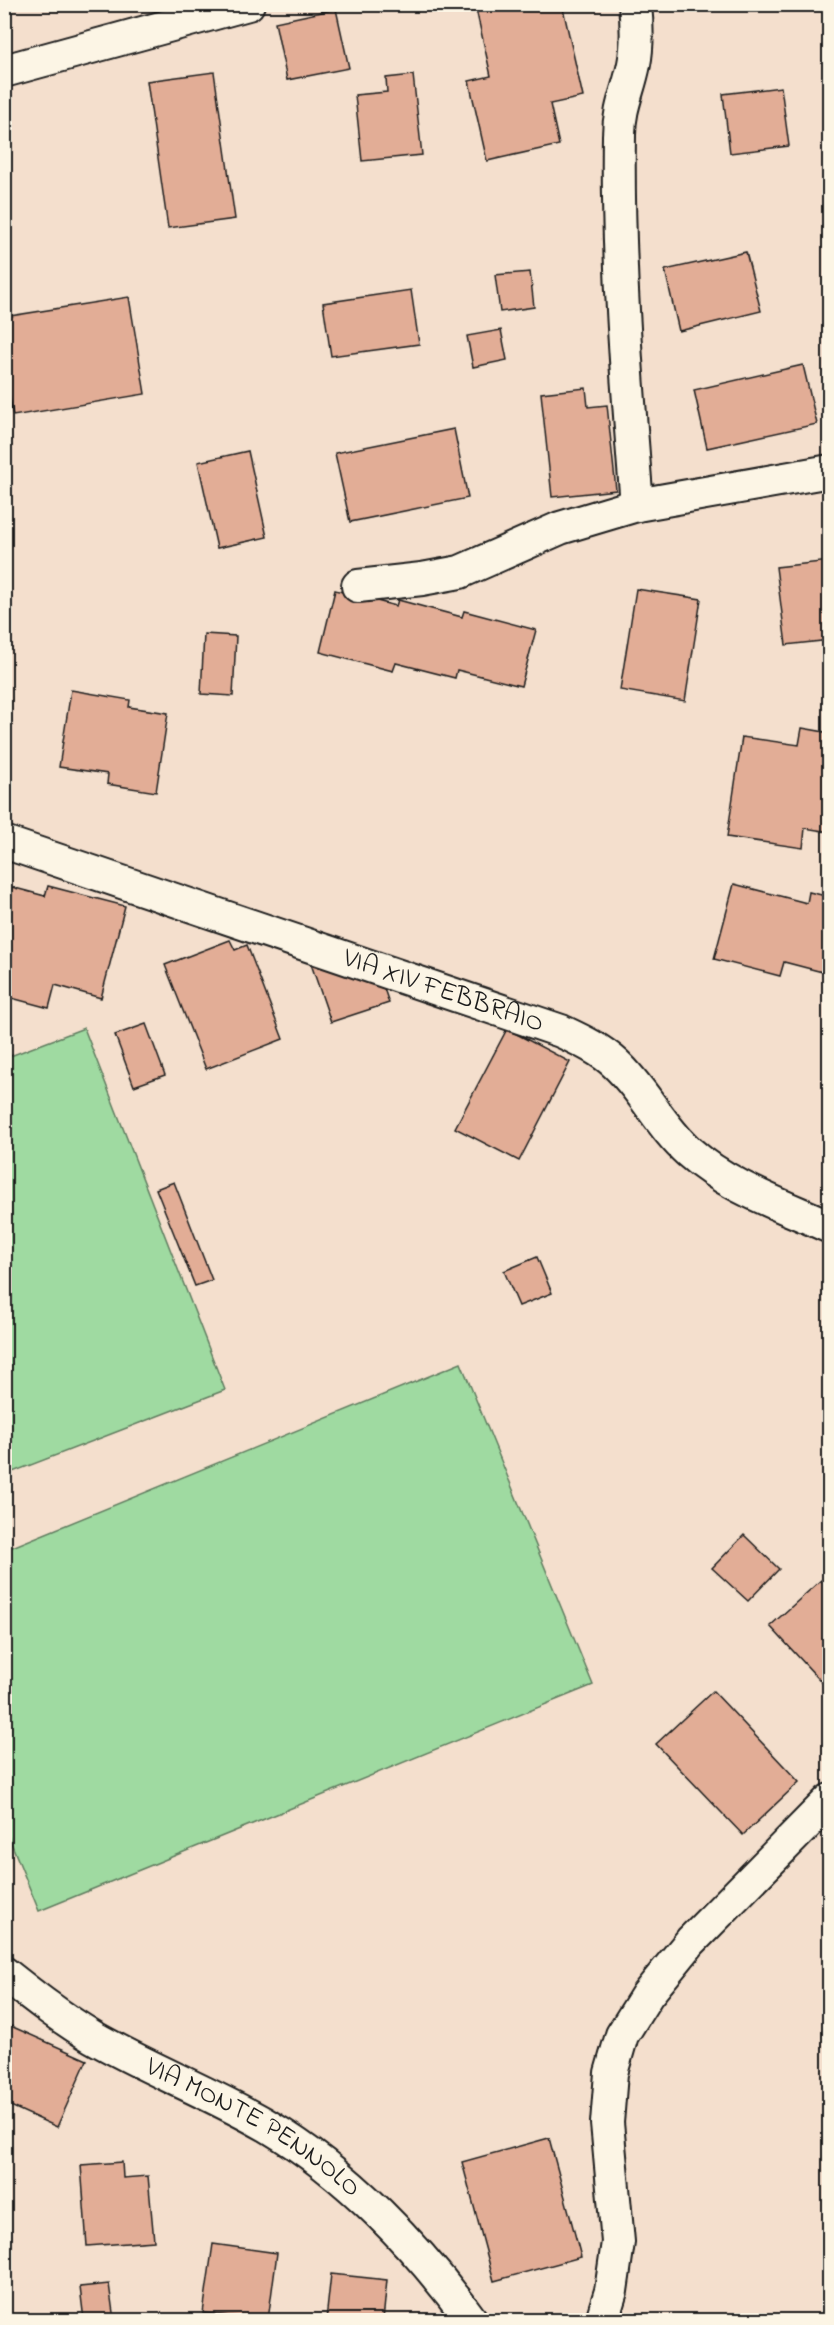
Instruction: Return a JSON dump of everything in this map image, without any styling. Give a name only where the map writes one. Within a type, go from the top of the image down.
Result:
[{"type":"street","points":[[4,71],[248,4]]},
{"type":"street","points":[[635,4],[637,44],[620,121],[619,209],[626,365],[637,504]]},
{"type":"street","points":[[358,586],[460,572],[476,567],[560,528],[637,504],[830,471]]},
{"type":"street","name":"VIA XIV FEBBRAIO","points":[[4,842],[561,1031],[588,1044],[616,1064],[668,1130],[702,1163],[757,1194],[830,1227]]},
{"type":"street","points":[[602,2320],[611,2291],[618,2242],[607,2115],[611,2073],[622,2035],[647,1995],[691,1941],[830,1800]]},
{"type":"street","name":"VIA MONTE PENNOLO","points":[[4,1972],[62,2017],[94,2037],[247,2114],[311,2156],[355,2192],[412,2246],[471,2320]]},
{"type":"green space","points":[[84,1028],[225,1390],[5,1475],[5,1058]]},
{"type":"green space","points":[[461,1363],[593,1685],[39,1911],[5,1828],[5,1550]]},
{"type":"building","points":[[496,4],[562,4],[583,97],[550,104],[559,145],[487,161],[469,81],[491,76],[476,9]]},
{"type":"building","points":[[336,9],[349,68],[287,80],[275,22]]},
{"type":"building","points":[[214,72],[235,219],[168,228],[147,81]]},
{"type":"building","points":[[413,75],[422,155],[362,161],[355,95],[387,92],[386,78]]},
{"type":"building","points":[[781,87],[789,146],[730,153],[723,94]]},
{"type":"building","points":[[746,252],[761,311],[679,331],[665,270]]},
{"type":"building","points":[[530,272],[534,307],[500,312],[495,275]]},
{"type":"building","points":[[411,290],[419,344],[331,356],[323,303]]},
{"type":"building","points":[[129,297],[145,394],[13,416],[4,364],[4,317]]},
{"type":"building","points":[[501,330],[507,360],[473,367],[467,336]]},
{"type":"building","points":[[803,365],[817,424],[707,448],[694,390]]},
{"type":"building","points":[[586,388],[588,407],[607,405],[616,490],[552,497],[541,393]]},
{"type":"building","points":[[454,429],[468,498],[350,522],[335,453]]},
{"type":"building","points":[[248,451],[267,537],[217,548],[198,462]]},
{"type":"building","points":[[830,561],[830,640],[786,645],[776,567]]},
{"type":"building","points":[[636,589],[701,599],[685,701],[620,690]]},
{"type":"building","points":[[335,590],[396,606],[398,600],[462,617],[464,611],[536,630],[521,686],[457,670],[455,678],[396,663],[393,671],[320,652]]},
{"type":"building","points":[[204,634],[236,636],[233,696],[201,694]]},
{"type":"building","points":[[71,690],[130,700],[129,707],[168,713],[156,792],[107,784],[108,774],[59,767]]},
{"type":"building","points":[[802,728],[830,733],[830,832],[805,828],[803,848],[727,837],[742,737],[799,745]]},
{"type":"building","points":[[734,884],[807,903],[809,892],[830,897],[830,974],[784,962],[780,976],[714,959]]},
{"type":"building","points":[[4,885],[45,896],[48,886],[125,906],[101,998],[55,985],[49,1008],[4,996]]},
{"type":"building","points":[[230,940],[235,950],[247,945],[283,1039],[206,1069],[165,965]]},
{"type":"building","points":[[311,964],[380,977],[389,1003],[331,1022]]},
{"type":"building","points":[[146,1024],[165,1075],[134,1086],[115,1035]]},
{"type":"building","points":[[507,1029],[570,1062],[519,1161],[455,1128]]},
{"type":"building","points":[[174,1182],[212,1280],[195,1286],[156,1189]]},
{"type":"building","points":[[537,1257],[552,1293],[519,1306],[504,1271]]},
{"type":"building","points":[[744,1535],[779,1569],[748,1601],[712,1568]]},
{"type":"building","points":[[821,1580],[830,1589],[830,1691],[770,1626]]},
{"type":"building","points":[[713,1691],[799,1782],[743,1835],[656,1744]]},
{"type":"building","points":[[4,2023],[87,2060],[57,2127],[4,2103]]},
{"type":"building","points":[[549,2138],[581,2257],[494,2281],[462,2162]]},
{"type":"building","points":[[122,2162],[123,2178],[148,2176],[154,2241],[87,2246],[81,2165]]},
{"type":"building","points":[[213,2244],[277,2253],[268,2320],[203,2313]]},
{"type":"building","points":[[331,2274],[387,2280],[383,2320],[326,2320]]},
{"type":"building","points":[[109,2284],[114,2320],[84,2320],[80,2287]]}]
